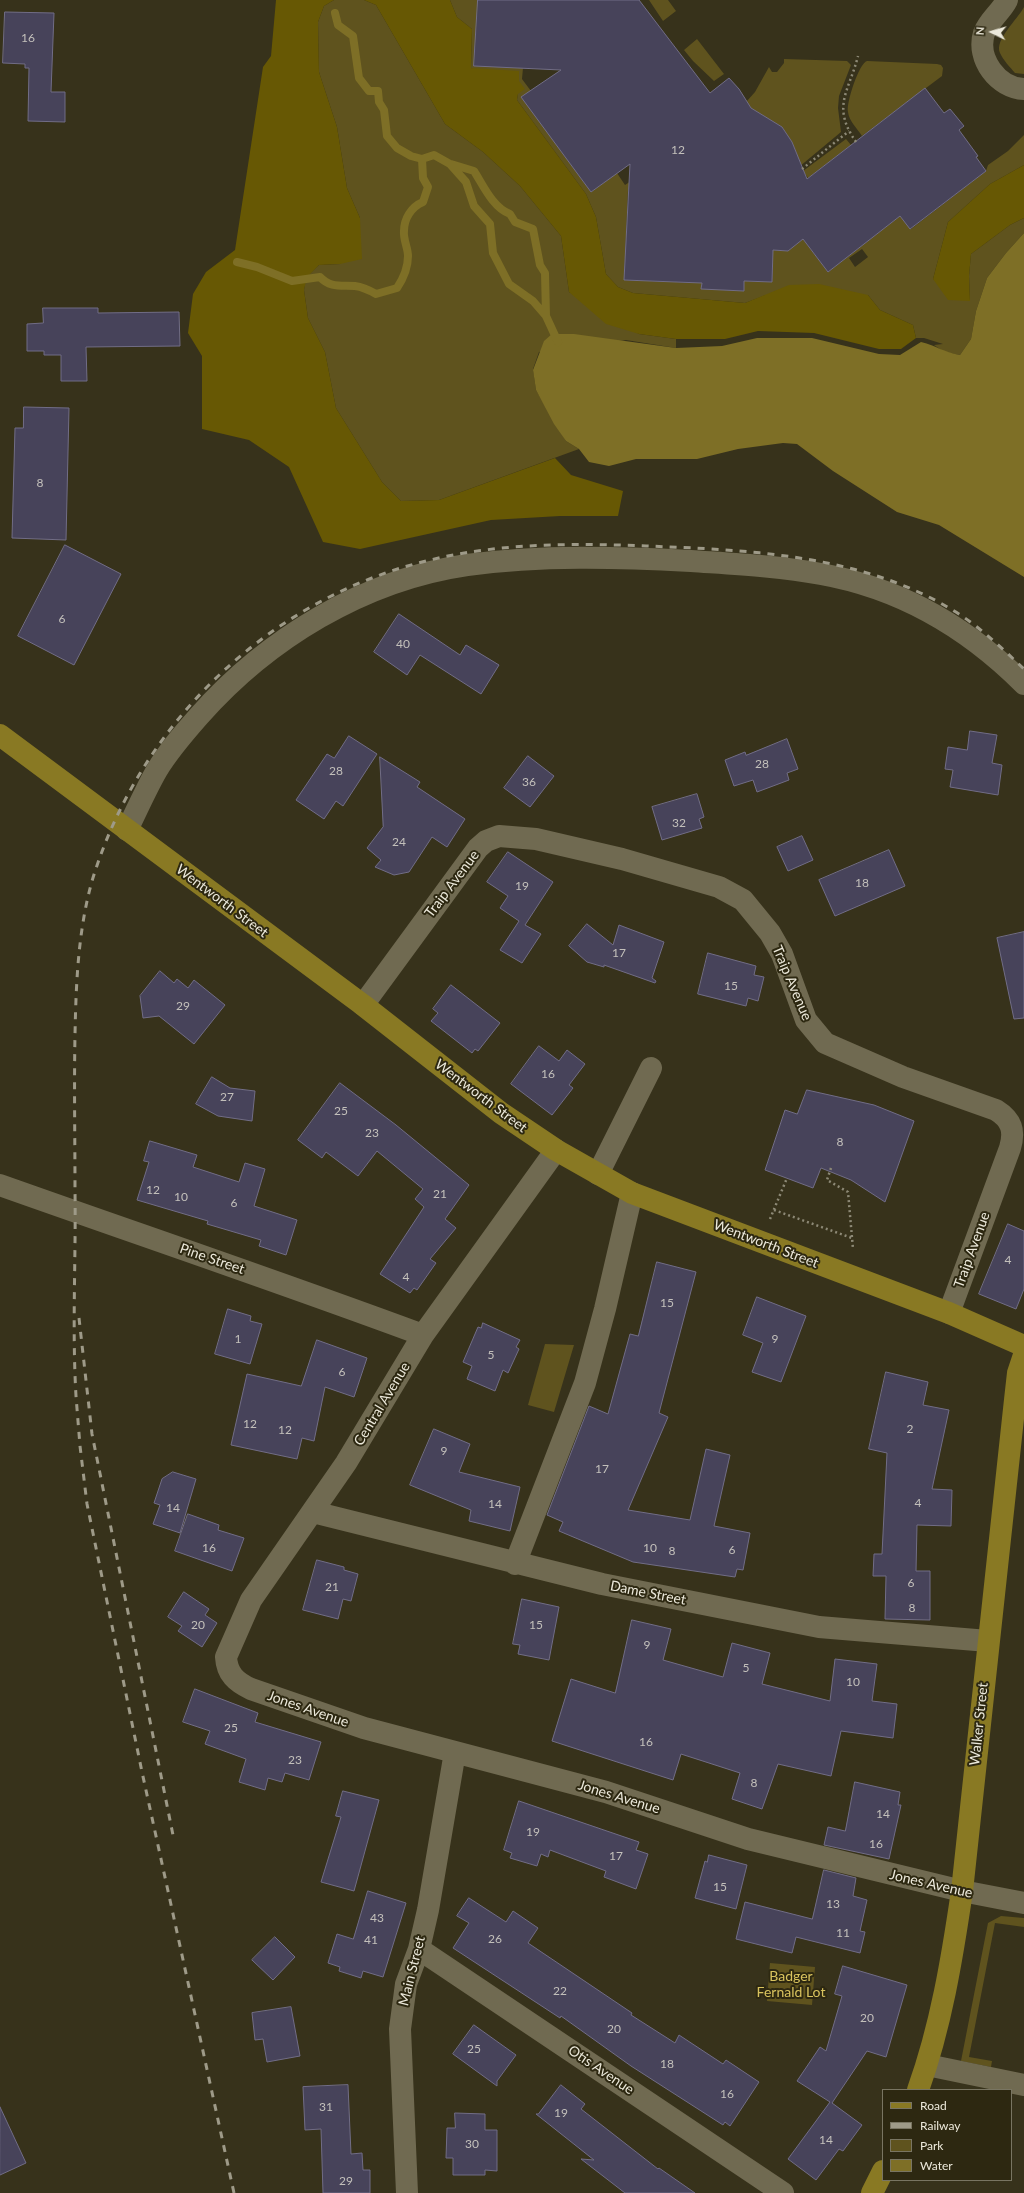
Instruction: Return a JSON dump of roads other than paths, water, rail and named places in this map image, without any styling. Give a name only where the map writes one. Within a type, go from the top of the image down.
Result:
[{"type":"main road","name":"Wentworth Street","points":[[0,734],[363,1005],[501,1113],[556,1150],[632,1193],[949,1313],[1024,1346]]},
{"type":"main road","name":"Walker Street","points":[[918,2089],[927,2065],[947,1982],[962,1892],[1018,1373],[1024,1356]]},
{"type":"main road","points":[[872,2193],[882,2173]]},
{"type":"street","points":[[1007,0],[991,20],[984,34],[983,52],[990,70],[1003,82],[1024,89]]},
{"type":"street","points":[[127,830],[158,768],[171,750],[213,700],[233,680],[255,662],[321,616],[346,603],[400,582],[429,573],[465,565],[594,556],[769,566],[844,578],[920,606],[964,632],[1003,664],[1024,684]]},
{"type":"street","name":"Traip Avenue","points":[[363,1005],[478,848],[486,840],[499,836],[536,839],[622,859],[719,887],[743,900],[770,933],[782,954],[806,1020],[825,1043],[903,1077],[996,1110],[1003,1114],[1012,1124],[1013,1138],[1010,1148],[949,1313]]},
{"type":"street","points":[[598,1174],[651,1068]]},
{"type":"street","name":"Central Avenue","points":[[226,1667],[226,1657],[230,1646],[251,1600],[346,1463],[423,1335],[556,1150]]},
{"type":"street","name":"Pine Street","points":[[0,1185],[331,1301],[423,1335]]},
{"type":"street","points":[[515,1564],[585,1383],[605,1309],[632,1193]]},
{"type":"street","name":"Dame Street","points":[[313,1512],[515,1564],[602,1584],[819,1627],[988,1641]]},
{"type":"street","name":"Jones Avenue","points":[[226,1667],[238,1683],[251,1689],[364,1728],[606,1792],[748,1839],[962,1892],[1024,1902]]},
{"type":"street","name":"Main Street","points":[[407,2193],[400,2029],[406,1984],[419,1949],[428,1910],[456,1752]]},
{"type":"street","name":"Otis Avenue","points":[[419,1949],[783,2193]]},
{"type":"street","points":[[927,2065],[1024,2085]]},
{"type":"water","points":[[1024,233],[1024,577],[939,525],[897,512],[833,471],[797,444],[783,443],[738,449],[697,459],[636,459],[609,466],[589,462],[579,449],[566,441],[554,424],[536,390],[533,370],[544,341],[552,334],[574,334],[676,348],[722,346],[757,338],[812,338],[879,354],[900,355],[921,342],[960,355],[971,339],[976,311],[987,278],[1006,253]]},
{"type":"waterway","points":[[335,13],[338,25],[353,36],[359,78],[369,91],[378,91],[379,102],[384,110],[387,136],[397,148],[411,156],[422,159],[434,155],[450,164],[466,182],[474,206],[490,224],[493,253],[509,284],[533,301],[546,316],[558,342]]},
{"type":"waterway","points":[[237,262],[257,267],[292,281],[320,277],[328,283],[340,286],[358,286],[376,294],[397,288],[405,273],[408,260],[404,234],[405,222],[412,210],[423,202],[428,187],[423,178],[422,159]]},
{"type":"waterway","points":[[451,164],[474,171],[489,196],[498,207],[510,214],[515,222],[533,229],[540,265],[545,273],[546,316]]},
{"type":"railway","points":[[234,2193],[142,1772],[87,1504],[80,1446],[74,1345],[75,1016],[77,977],[87,900],[92,881],[113,824],[142,771],[176,721],[217,677],[263,638],[313,606],[368,580],[426,561],[453,555],[535,546],[591,545],[727,550],[809,560],[849,568],[888,580],[926,596],[962,616],[994,641],[1024,669]]},
{"type":"railway","points":[[79,1318],[92,1434],[173,1835]]},
{"type":"park label","name":"Badger Fernald Lot","points":[[791,1984]]}]
